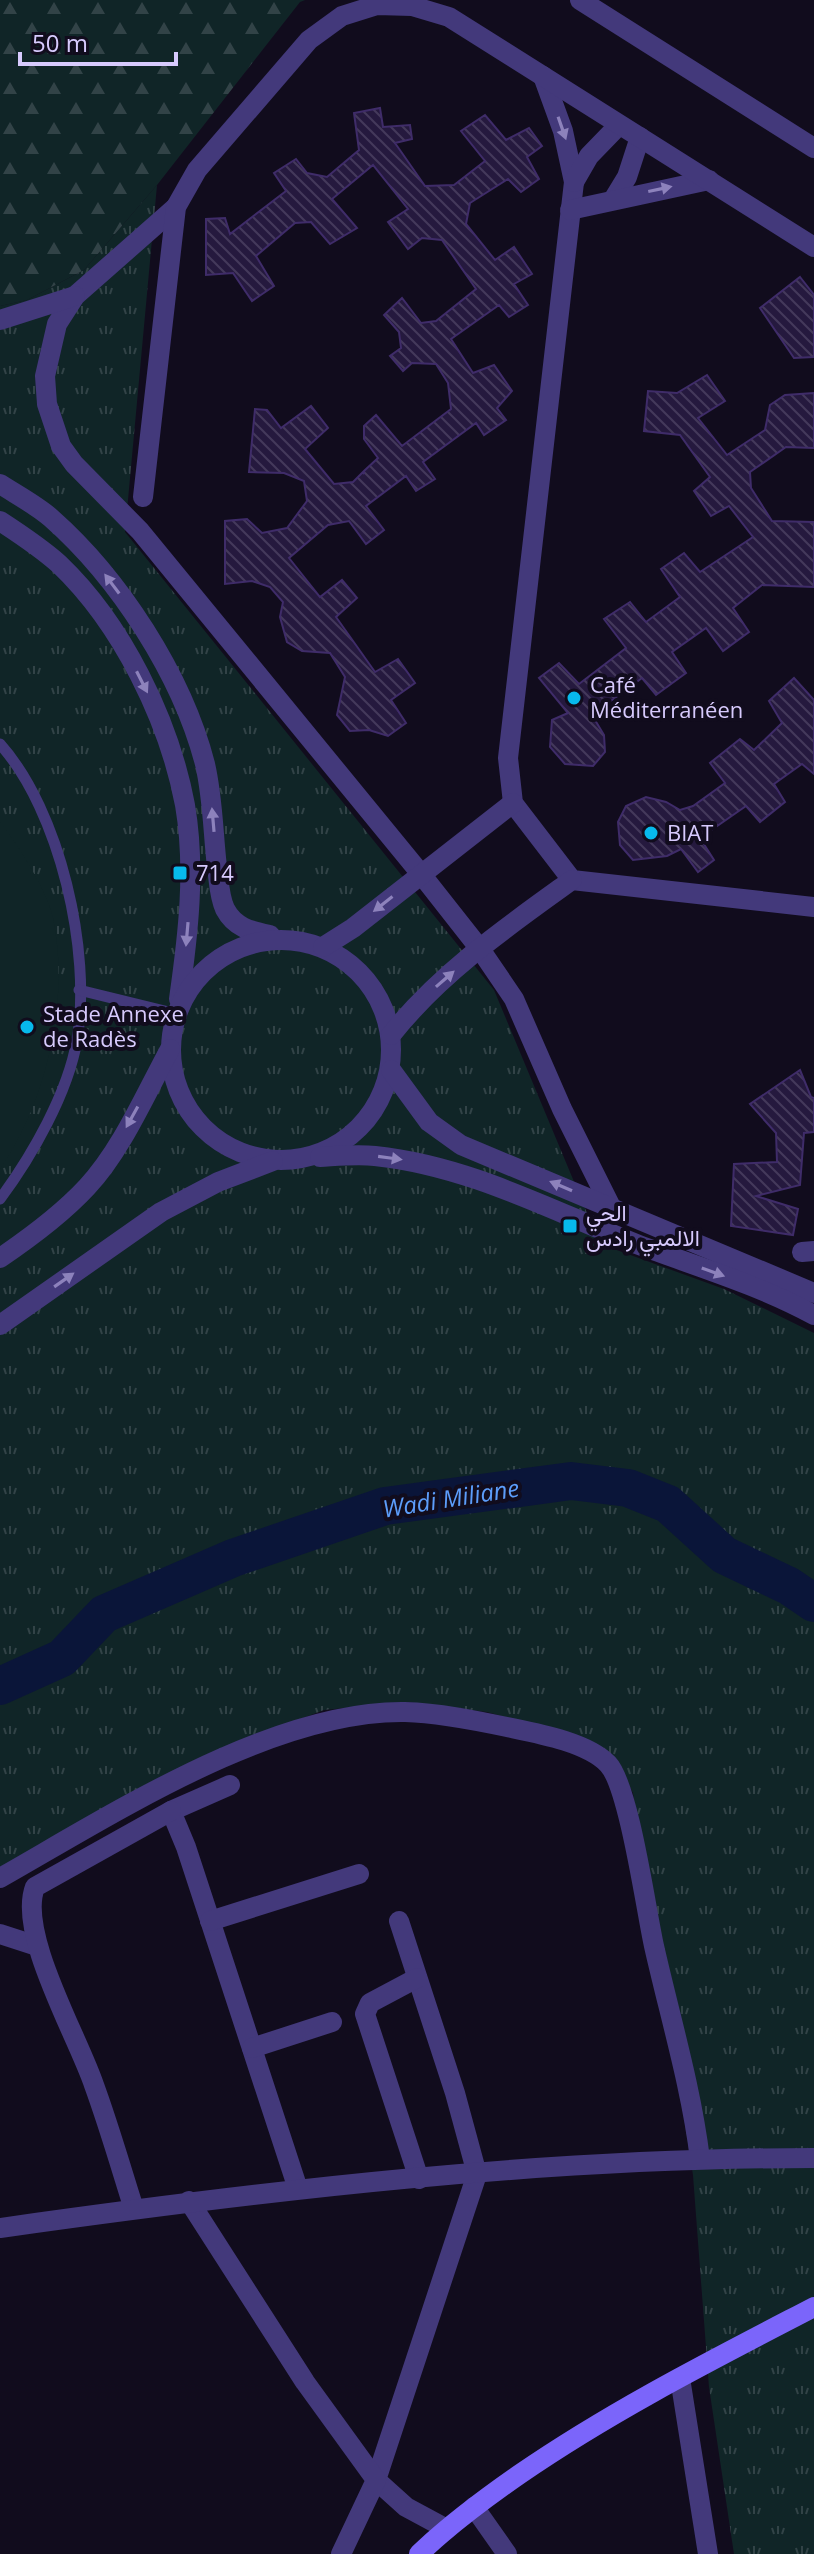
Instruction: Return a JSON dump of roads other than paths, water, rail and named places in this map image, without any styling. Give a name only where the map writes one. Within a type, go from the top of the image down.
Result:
[{"type":"main road","points":[[419,2554],[445,2528],[554,2451],[687,2374],[814,2307]]},
{"type":"street","points":[[580,0],[814,148]]},
{"type":"street","points":[[611,1207],[562,1109],[514,999],[480,949],[140,531],[74,464],[61,446],[47,404],[45,376],[57,324],[75,296],[176,207],[197,170],[309,40],[342,16],[377,5],[412,6],[449,17],[814,247]]},
{"type":"street","points":[[543,76],[563,131],[574,182],[508,758],[513,803],[572,880]]},
{"type":"street","points":[[574,182],[589,156],[619,125]]},
{"type":"street","points":[[613,200],[627,177],[640,137]]},
{"type":"street","points":[[570,210],[709,180]]},
{"type":"street","points":[[143,497],[176,207]]},
{"type":"street","points":[[0,320],[75,296]]},
{"type":"street","points":[[0,484],[48,516],[83,548],[140,622],[187,713],[205,764],[221,899],[232,920],[248,931],[323,947],[356,967],[380,998],[391,1035],[391,1070],[376,1108],[349,1139],[312,1157]]},
{"type":"street","points":[[0,521],[59,565],[86,595],[115,634],[140,677],[161,721],[185,806],[189,858],[188,933],[170,1049],[115,1148],[89,1185],[48,1224],[0,1258]]},
{"type":"street","points":[[323,947],[353,928],[513,803]]},
{"type":"street","points":[[391,1035],[414,1007],[480,949],[572,880],[814,907]]},
{"type":"street","points":[[177,1012],[194,980],[220,957],[252,942],[286,938]]},
{"type":"street","points":[[170,1049],[175,1082],[189,1112],[212,1137],[241,1154],[273,1161]]},
{"type":"street","points":[[391,1070],[429,1122],[461,1145],[814,1293]]},
{"type":"street","points":[[0,1325],[161,1212],[218,1182],[273,1161],[370,1155],[485,1180],[637,1244],[744,1283],[814,1315]]},
{"type":"street","points":[[0,1878],[132,1804],[217,1761],[281,1735],[327,1721],[366,1714],[406,1712],[474,1721],[570,1743],[610,1766],[623,1794],[653,1944],[687,2080],[700,2159]]},
{"type":"street","points":[[134,2209],[94,2083],[37,1946],[31,1908],[35,1887],[171,1811],[230,1785]]},
{"type":"street","points":[[171,1811],[186,1847],[298,2189]]},
{"type":"street","points":[[210,1921],[359,1874]]},
{"type":"street","points":[[341,2554],[376,2480],[477,2174],[455,2093],[399,1921]]},
{"type":"street","points":[[0,1934],[37,1946]]},
{"type":"street","points":[[417,1978],[370,2003],[365,2014],[419,2179]]},
{"type":"street","points":[[252,2048],[332,2022]]},
{"type":"street","points":[[0,2228],[298,2189],[700,2159],[814,2158]]},
{"type":"street","points":[[189,2201],[305,2382],[376,2480],[406,2507],[445,2528]]},
{"type":"street","points":[[687,2374],[708,2554]]},
{"type":"street","points":[[474,2507],[507,2554]]},
{"type":"lane","points":[[0,744],[29,787],[52,832],[66,878],[76,933],[79,990],[77,1040],[65,1079],[47,1122],[14,1181],[0,1199]]},
{"type":"lane","points":[[79,990],[177,1012]]},
{"type":"waterway","name":"Wadi Miliane","points":[[0,1686],[62,1658],[104,1614],[233,1558],[385,1506],[571,1481],[628,1488],[668,1504],[724,1555],[789,1586],[814,1603]]},
{"type":"place","name":"Café Méditerranéen","points":[[574,698]]},
{"type":"place","name":"BIAT","points":[[651,833]]},
{"type":"place","name":"714","points":[[180,873]]},
{"type":"place","name":"Stade Annexe de Radès","points":[[27,1027]]},
{"type":"place","name":"الحي الالمبي رادس","points":[[570,1226]]}]
